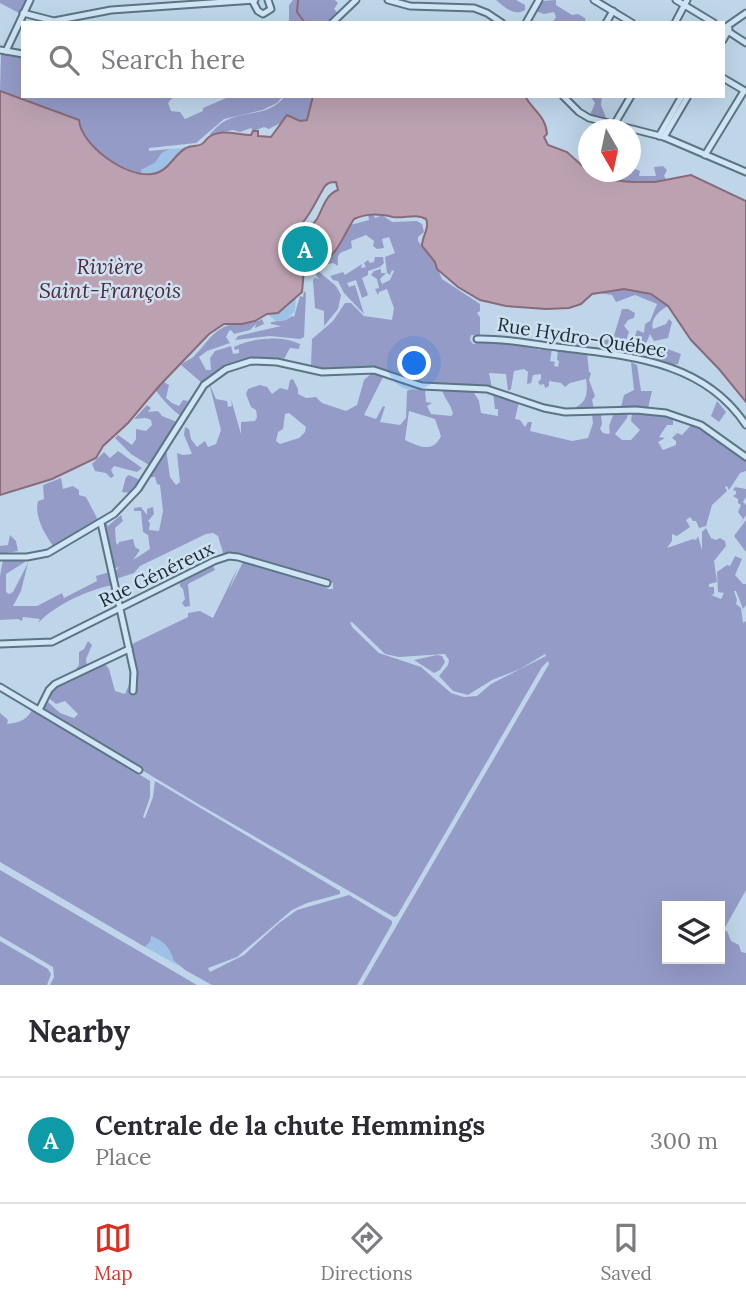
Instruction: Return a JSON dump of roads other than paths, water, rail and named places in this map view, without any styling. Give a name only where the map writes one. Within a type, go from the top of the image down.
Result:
[{"type":"street","points":[[21,54],[3,51],[30,0]]},
{"type":"street","points":[[137,0],[138,8]]},
{"type":"street","points":[[58,21],[108,10],[225,0],[253,0],[259,12],[265,14],[271,9],[268,0]]},
{"type":"street","points":[[334,21],[356,0]]},
{"type":"street","points":[[527,21],[540,0]]},
{"type":"street","points":[[594,0],[629,21]]},
{"type":"street","points":[[676,0],[686,3],[711,21]]},
{"type":"street","points":[[392,1],[414,6],[474,8],[499,21]]},
{"type":"street","points":[[676,21],[686,3]]},
{"type":"street","points":[[607,21],[613,11]]},
{"type":"street","points":[[23,13],[51,21]]},
{"type":"street","points":[[746,13],[725,29],[746,43]]},
{"type":"street","points":[[705,155],[745,91],[725,79]]},
{"type":"street","points":[[565,98],[584,115],[596,119]]},
{"type":"street","points":[[618,119],[630,98]]},
{"type":"street","points":[[661,137],[681,98]]},
{"type":"street","points":[[661,137],[687,98]]},
{"type":"street","points":[[641,132],[661,137],[746,172]]},
{"type":"street","name":"Rue Hydro-Québec","points":[[477,339],[597,352],[670,366],[715,391],[746,425]]},
{"type":"street","points":[[0,557],[26,557],[48,553],[101,523],[121,508],[138,489],[204,385],[233,365],[256,360],[322,372],[374,370],[422,386],[487,389],[560,411],[636,410],[666,413],[701,425],[746,457]]},
{"type":"street","points":[[101,523],[135,679],[134,691]]},
{"type":"street","name":"Rue Généreux","points":[[0,644],[48,643],[229,556],[327,583]]},
{"type":"street","points":[[39,710],[55,684],[129,649]]},
{"type":"street","points":[[0,687],[139,770]]},
{"type":"water","name":"Rivière Saint-François","points":[[0,91],[79,120],[82,130],[96,150],[118,166],[142,174],[158,173],[186,148],[202,144],[214,134],[224,132],[251,135],[253,131],[258,131],[258,136],[271,137],[287,115],[300,121],[307,120],[312,98],[526,98],[542,118],[547,134],[544,137],[548,145],[567,152],[578,162],[578,182],[655,182],[691,175],[746,201],[746,402],[691,340],[668,306],[651,294],[624,289],[592,294],[581,304],[569,308],[546,309],[506,306],[480,300],[458,287],[437,269],[435,262],[422,246],[426,219],[417,216],[368,215],[354,219],[340,245],[331,255],[304,269],[302,292],[278,313],[267,314],[242,324],[224,324],[209,334],[128,423],[103,446],[96,458],[52,479],[0,495]],"holes":[[[336,182],[338,190],[328,198],[317,219],[303,230],[292,234],[307,217],[325,186]]]},
{"type":"waterway","points":[[298,0],[297,12],[304,21]]},
{"type":"place","name":"Centrale de la chute Hemmings","points":[[305,249]]}]
